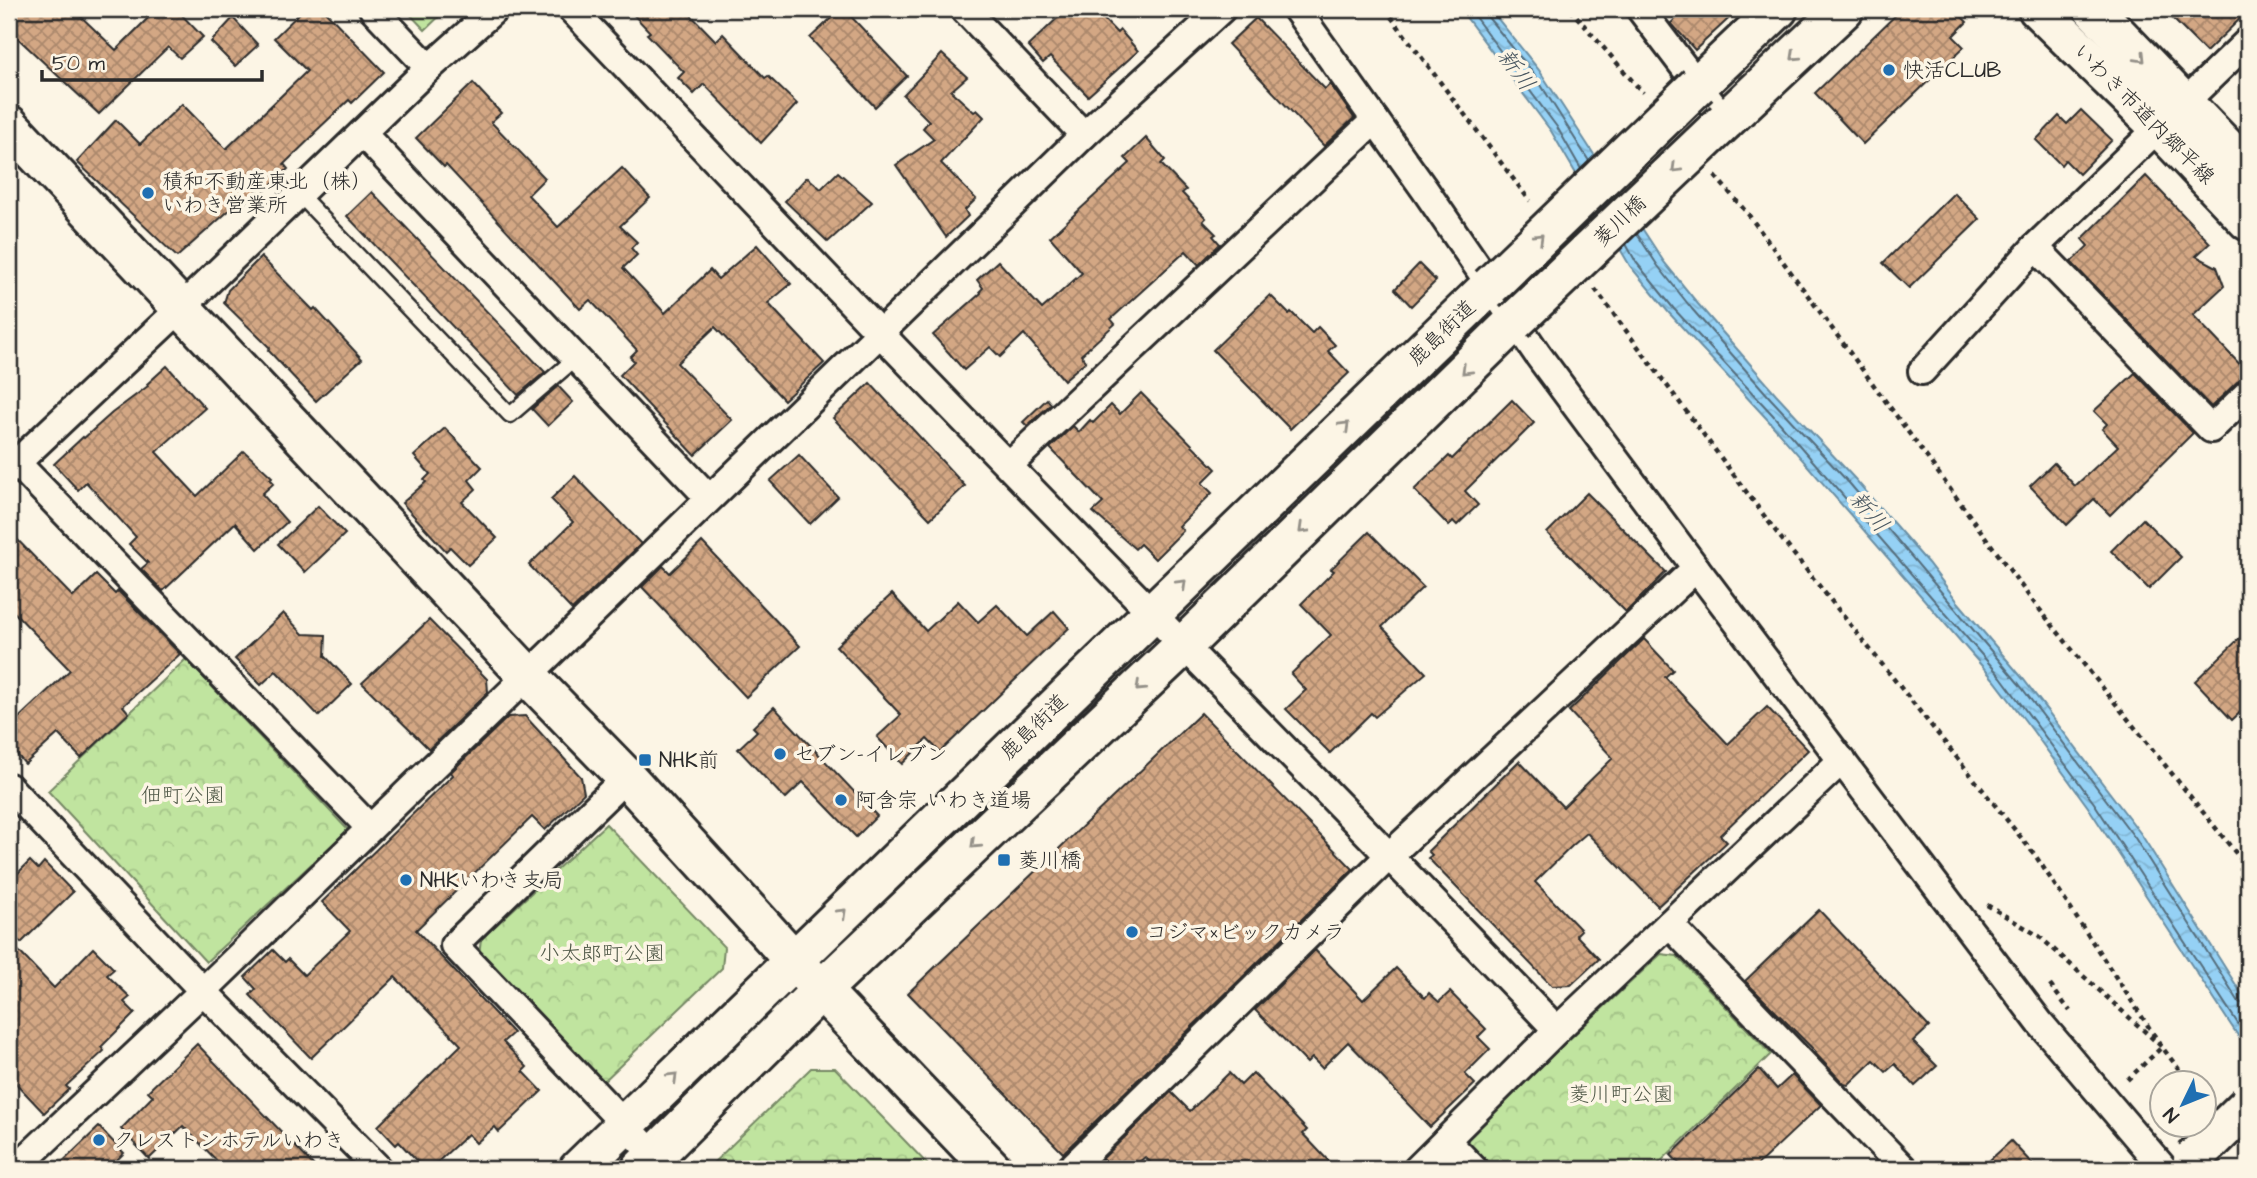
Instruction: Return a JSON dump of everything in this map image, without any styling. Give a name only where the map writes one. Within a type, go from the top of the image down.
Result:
[{"type":"street","points":[[373,9],[429,68]]},
{"type":"street","points":[[370,828],[13,466],[183,307],[429,68],[495,9]]},
{"type":"street","points":[[571,9],[766,210],[880,333],[1390,855],[1557,1030]]},
{"type":"street","points":[[964,9],[1084,135]]},
{"type":"street","points":[[15,1169],[203,991],[1084,135],[1222,9]]},
{"type":"street","points":[[1296,9],[1514,322],[2040,1023],[2179,1166],[2248,1105]]},
{"type":"street","points":[[1640,9],[1725,121],[1844,9]]},
{"type":"street","points":[[1698,85],[1778,9]]},
{"type":"street","name":"いわき市道内郷平線","points":[[2038,9],[2172,115],[2248,170]]},
{"type":"street","name":"いわき市道内郷平線","points":[[2093,9],[2248,221]]},
{"type":"street","points":[[1922,371],[2035,247],[2248,41]]},
{"type":"street","name":"菱川橋","points":[[1490,286],[1698,85]]},
{"type":"street","points":[[1009,465],[1375,120]]},
{"type":"street","name":"菱川橋","points":[[1514,322],[1725,121]]},
{"type":"street","points":[[9,125],[629,780],[793,960],[992,1169]]},
{"type":"street","points":[[362,133],[709,498]]},
{"type":"street","points":[[2035,247],[2211,429],[2248,393]]},
{"type":"street","name":"鹿島街道","points":[[579,1169],[1490,286]]},
{"type":"street","name":"鹿島街道","points":[[654,1165],[821,990],[1184,645],[1514,322]]},
{"type":"street","points":[[1070,1169],[1390,855],[1696,568]]},
{"type":"street","points":[[1417,1169],[1557,1030],[1842,760]]},
{"type":"street","points":[[9,787],[203,991],[379,1169]]},
{"type":"street","points":[[611,792],[454,945],[624,1124],[654,1165]]},
{"type":"street","points":[[1669,924],[1904,1169]]},
{"type":"street","points":[[1446,1140],[1474,1169]]},
{"type":"lane","points":[[299,194],[510,415],[576,358]]},
{"type":"path","points":[[1385,9],[1537,211]]},
{"type":"path","points":[[1570,9],[1650,101]]},
{"type":"path","points":[[1713,173],[1748,214],[2028,595],[2248,868]]},
{"type":"path","points":[[1587,278],[1780,537],[2035,855],[2180,1070]]},
{"type":"path","points":[[1985,904],[2039,936],[2162,1047]]},
{"type":"path","points":[[2125,1082],[2162,1047]]},
{"type":"green space","points":[[405,9],[447,9],[425,30]]},
{"type":"green space","name":"佃町公園","points":[[186,659],[348,830],[206,962],[48,791]]},
{"type":"green space","name":"小太郎町公園","points":[[606,824],[724,947],[722,968],[602,1083],[479,955],[481,939]]},
{"type":"green space","name":"菱川町公園","points":[[1661,954],[1677,956],[1771,1054],[1653,1169],[1480,1169],[1467,1156],[1464,1137]]},
{"type":"green space","points":[[811,1068],[835,1068],[932,1169],[707,1169]]},
{"type":"water","name":"新川","points":[[1460,9],[1490,9],[1539,70],[1664,262],[1776,394],[1928,563],[2024,680],[2141,834],[2248,1004],[2248,1051],[2088,807],[2033,731],[1995,681],[1630,266],[1551,131]]},
{"type":"building","points":[[9,9],[73,9],[116,50],[157,9],[176,9],[203,37],[180,58],[168,47],[99,114],[9,30]]},
{"type":"building","points":[[304,9],[323,9],[384,72],[352,103],[349,100],[314,133],[284,164],[288,169],[263,192],[259,188],[245,202],[242,199],[177,257],[77,162],[116,120],[140,144],[182,104],[226,149],[307,71],[274,38]]},
{"type":"building","points":[[628,9],[685,9],[716,41],[723,34],[765,78],[768,76],[797,104],[761,143],[704,84],[694,94],[678,78],[684,72],[647,34],[650,32]]},
{"type":"building","points":[[844,9],[907,76],[875,107],[810,38]]},
{"type":"building","points":[[1067,9],[1094,9],[1117,33],[1120,30],[1138,51],[1088,96],[1050,57],[1043,63],[1028,46]]},
{"type":"building","points":[[1686,9],[1739,9],[1695,50],[1671,23]]},
{"type":"building","name":"快活CLUB","points":[[1902,9],[1954,9],[1967,22],[1953,36],[1964,47],[1863,144],[1815,93]]},
{"type":"building","points":[[2163,9],[2248,9],[2248,11],[2206,52]]},
{"type":"building","points":[[233,18],[258,45],[235,66],[211,42]]},
{"type":"building","points":[[1256,18],[1325,89],[1330,84],[1354,118],[1324,146],[1228,44]]},
{"type":"building","points":[[942,54],[967,77],[951,91],[974,112],[977,110],[984,117],[941,163],[976,199],[965,210],[968,216],[946,237],[896,165],[934,139],[923,128],[929,121],[903,95]]},
{"type":"building","points":[[473,83],[501,113],[491,122],[545,178],[528,195],[558,227],[622,168],[650,198],[620,226],[637,242],[631,248],[637,255],[623,268],[665,313],[710,270],[718,279],[757,245],[791,284],[768,303],[824,363],[784,400],[715,327],[677,363],[732,420],[695,455],[620,375],[634,361],[630,357],[637,350],[590,300],[580,309],[446,165],[444,167],[416,138]]},
{"type":"building","points":[[2081,110],[2112,140],[2079,174],[2065,160],[2061,165],[2036,140],[2059,116],[2067,124]]},
{"type":"building","points":[[1146,138],[1165,160],[1161,164],[1186,190],[1182,193],[1206,218],[1203,221],[1216,234],[1213,236],[1220,244],[1199,265],[1186,251],[1111,319],[1115,324],[1081,355],[1086,361],[1064,380],[1024,334],[1000,357],[990,347],[964,370],[933,335],[981,293],[983,288],[977,280],[998,261],[1042,309],[1082,273],[1050,237],[1130,163],[1125,158]]},
{"type":"building","points":[[838,172],[872,202],[828,242],[785,201],[807,177],[821,189]]},
{"type":"building","points":[[2146,176],[2210,243],[2196,256],[2217,267],[2224,286],[2193,315],[2248,373],[2248,378],[2237,382],[2211,407],[2071,262],[2088,246],[2082,239]]},
{"type":"building","points":[[372,192],[545,372],[518,395],[347,216]]},
{"type":"building","points":[[1954,193],[1980,219],[1909,288],[1883,263]]},
{"type":"building","points":[[261,257],[313,310],[315,308],[362,359],[316,401],[268,350],[270,348],[224,303],[228,290]]},
{"type":"building","points":[[1419,264],[1436,281],[1411,306],[1395,289]]},
{"type":"building","points":[[1270,295],[1312,333],[1318,327],[1335,345],[1328,351],[1349,373],[1290,429],[1213,350]]},
{"type":"building","points":[[167,366],[205,408],[156,452],[197,496],[244,451],[272,477],[270,479],[274,483],[262,494],[287,522],[258,549],[235,523],[163,591],[141,569],[148,563],[129,544],[136,537],[86,482],[78,490],[54,464],[83,437],[148,386],[147,384]]},
{"type":"building","points":[[2135,373],[2193,433],[2110,515],[2094,499],[2067,525],[2030,486],[2054,463],[2075,486],[2118,446],[2102,429],[2107,424],[2094,411]]},
{"type":"building","points":[[870,383],[965,486],[930,519],[833,418]]},
{"type":"building","points":[[558,386],[573,402],[548,426],[532,409]]},
{"type":"building","points":[[1141,393],[1216,469],[1202,483],[1212,493],[1179,526],[1183,531],[1155,559],[1140,544],[1135,549],[1093,512],[1103,503],[1050,448],[1073,426],[1079,432],[1090,420],[1093,423],[1111,405],[1120,414]]},
{"type":"building","points":[[1047,399],[1051,404],[1027,426],[1023,422]]},
{"type":"building","points":[[1512,400],[1534,423],[1465,491],[1478,505],[1457,525],[1453,521],[1449,526],[1414,490],[1449,456],[1452,459]]},
{"type":"building","points":[[445,428],[482,467],[469,480],[476,489],[462,502],[497,538],[468,565],[450,547],[446,551],[402,503],[426,482],[424,480],[430,474],[414,456]]},
{"type":"building","points":[[799,455],[838,497],[810,524],[770,481]]},
{"type":"building","points":[[575,476],[641,544],[572,610],[529,565],[573,522],[551,499]]},
{"type":"building","points":[[1587,493],[1666,572],[1626,612],[1547,533]]},
{"type":"building","points":[[318,506],[345,534],[305,572],[278,544]]},
{"type":"building","points":[[2143,519],[2181,557],[2149,589],[2111,551]]},
{"type":"building","points":[[9,531],[73,597],[96,575],[115,594],[118,591],[180,654],[123,706],[129,713],[81,758],[58,734],[25,764],[9,745],[9,727],[70,670],[9,607]]},
{"type":"building","points":[[1369,532],[1423,587],[1382,627],[1426,673],[1375,717],[1371,713],[1330,753],[1286,709],[1306,690],[1291,674],[1331,635],[1301,604],[1334,571],[1331,569]]},
{"type":"building","points":[[702,542],[800,646],[746,697],[642,587],[663,566],[670,573]]},
{"type":"building","points":[[892,594],[926,631],[958,601],[978,622],[997,605],[1027,636],[1054,611],[1069,628],[940,752],[927,739],[902,764],[877,737],[901,715],[836,646]]},
{"type":"building","points":[[283,613],[303,634],[326,635],[325,656],[352,684],[319,716],[276,671],[261,685],[235,659]]},
{"type":"building","points":[[429,620],[487,679],[488,692],[429,749],[362,683]]},
{"type":"building","points":[[2248,630],[2248,705],[2232,720],[2195,681]]},
{"type":"building","points":[[1644,639],[1673,670],[1665,677],[1728,744],[1767,707],[1808,750],[1720,835],[1727,842],[1658,906],[1587,833],[1572,846],[1535,882],[1581,930],[1576,935],[1599,959],[1571,985],[1552,986],[1428,858],[1432,855],[1428,851],[1519,761],[1563,807],[1613,758],[1569,711]]},
{"type":"building","name":"セブン-イレブン","points":[[774,707],[877,816],[856,837],[803,782],[785,799],[738,749],[757,731],[753,727]]},
{"type":"building","name":"コジマ×ビックカメラ","points":[[1201,713],[1353,869],[1063,1153],[908,993]]},
{"type":"building","points":[[525,716],[581,777],[584,793],[545,830],[532,817],[416,930],[513,1033],[503,1042],[527,1067],[523,1071],[542,1091],[499,1132],[495,1127],[476,1143],[468,1134],[430,1169],[424,1169],[399,1142],[396,1145],[378,1126],[461,1045],[395,977],[311,1058],[250,995],[256,989],[245,977],[273,950],[285,962],[288,959],[304,975],[350,931],[322,902],[453,775],[451,772],[508,717]]},
{"type":"building","points":[[30,861],[38,869],[44,862],[73,892],[21,943],[9,930],[9,882]]},
{"type":"building","points":[[1819,910],[1929,1027],[1913,1042],[1937,1066],[1915,1086],[1895,1064],[1886,1072],[1874,1060],[1848,1085],[1844,1084],[1745,981]]},
{"type":"building","points":[[9,941],[54,988],[93,948],[114,969],[107,975],[130,997],[124,1002],[135,1013],[101,1047],[104,1051],[66,1086],[69,1089],[44,1113],[9,1076]]},
{"type":"building","points":[[1315,950],[1363,1000],[1396,968],[1425,998],[1429,993],[1439,1002],[1450,992],[1486,1029],[1478,1037],[1490,1049],[1465,1074],[1475,1084],[1430,1127],[1348,1042],[1322,1068],[1312,1058],[1307,1063],[1255,1010]]},
{"type":"building","points":[[197,1044],[317,1169],[225,1169],[183,1126],[149,1159],[121,1129],[153,1096],[148,1091]]},
{"type":"building","points":[[1759,1069],[1777,1089],[1792,1075],[1821,1105],[1753,1169],[1684,1169],[1671,1155]]},
{"type":"building","points":[[1229,1073],[1241,1085],[1253,1073],[1307,1130],[1303,1134],[1336,1169],[1157,1169],[1145,1157],[1131,1169],[1092,1169],[1171,1092],[1190,1111]]},
{"type":"building","name":"クレストンホテルいわき","points":[[99,1127],[124,1153],[108,1169],[55,1169]]},
{"type":"building","points":[[2011,1141],[2037,1169],[1980,1169]]},
{"type":"place","name":"快活CLUB","points":[[1889,70]]},
{"type":"place","name":"積和不動産東北（株） いわき営業所","points":[[148,193]]},
{"type":"place","name":"セブン-イレブン","points":[[780,754]]},
{"type":"place","name":"NHK前","points":[[645,760]]},
{"type":"place","name":"阿含宗 いわき道場","points":[[841,800]]},
{"type":"place","name":"菱川橋","points":[[1004,860]]},
{"type":"place","name":"NHKいわき支局","points":[[406,880]]},
{"type":"place","name":"コジマ×ビックカメラ","points":[[1132,932]]},
{"type":"place","name":"クレストンホテルいわき","points":[[99,1140]]}]
